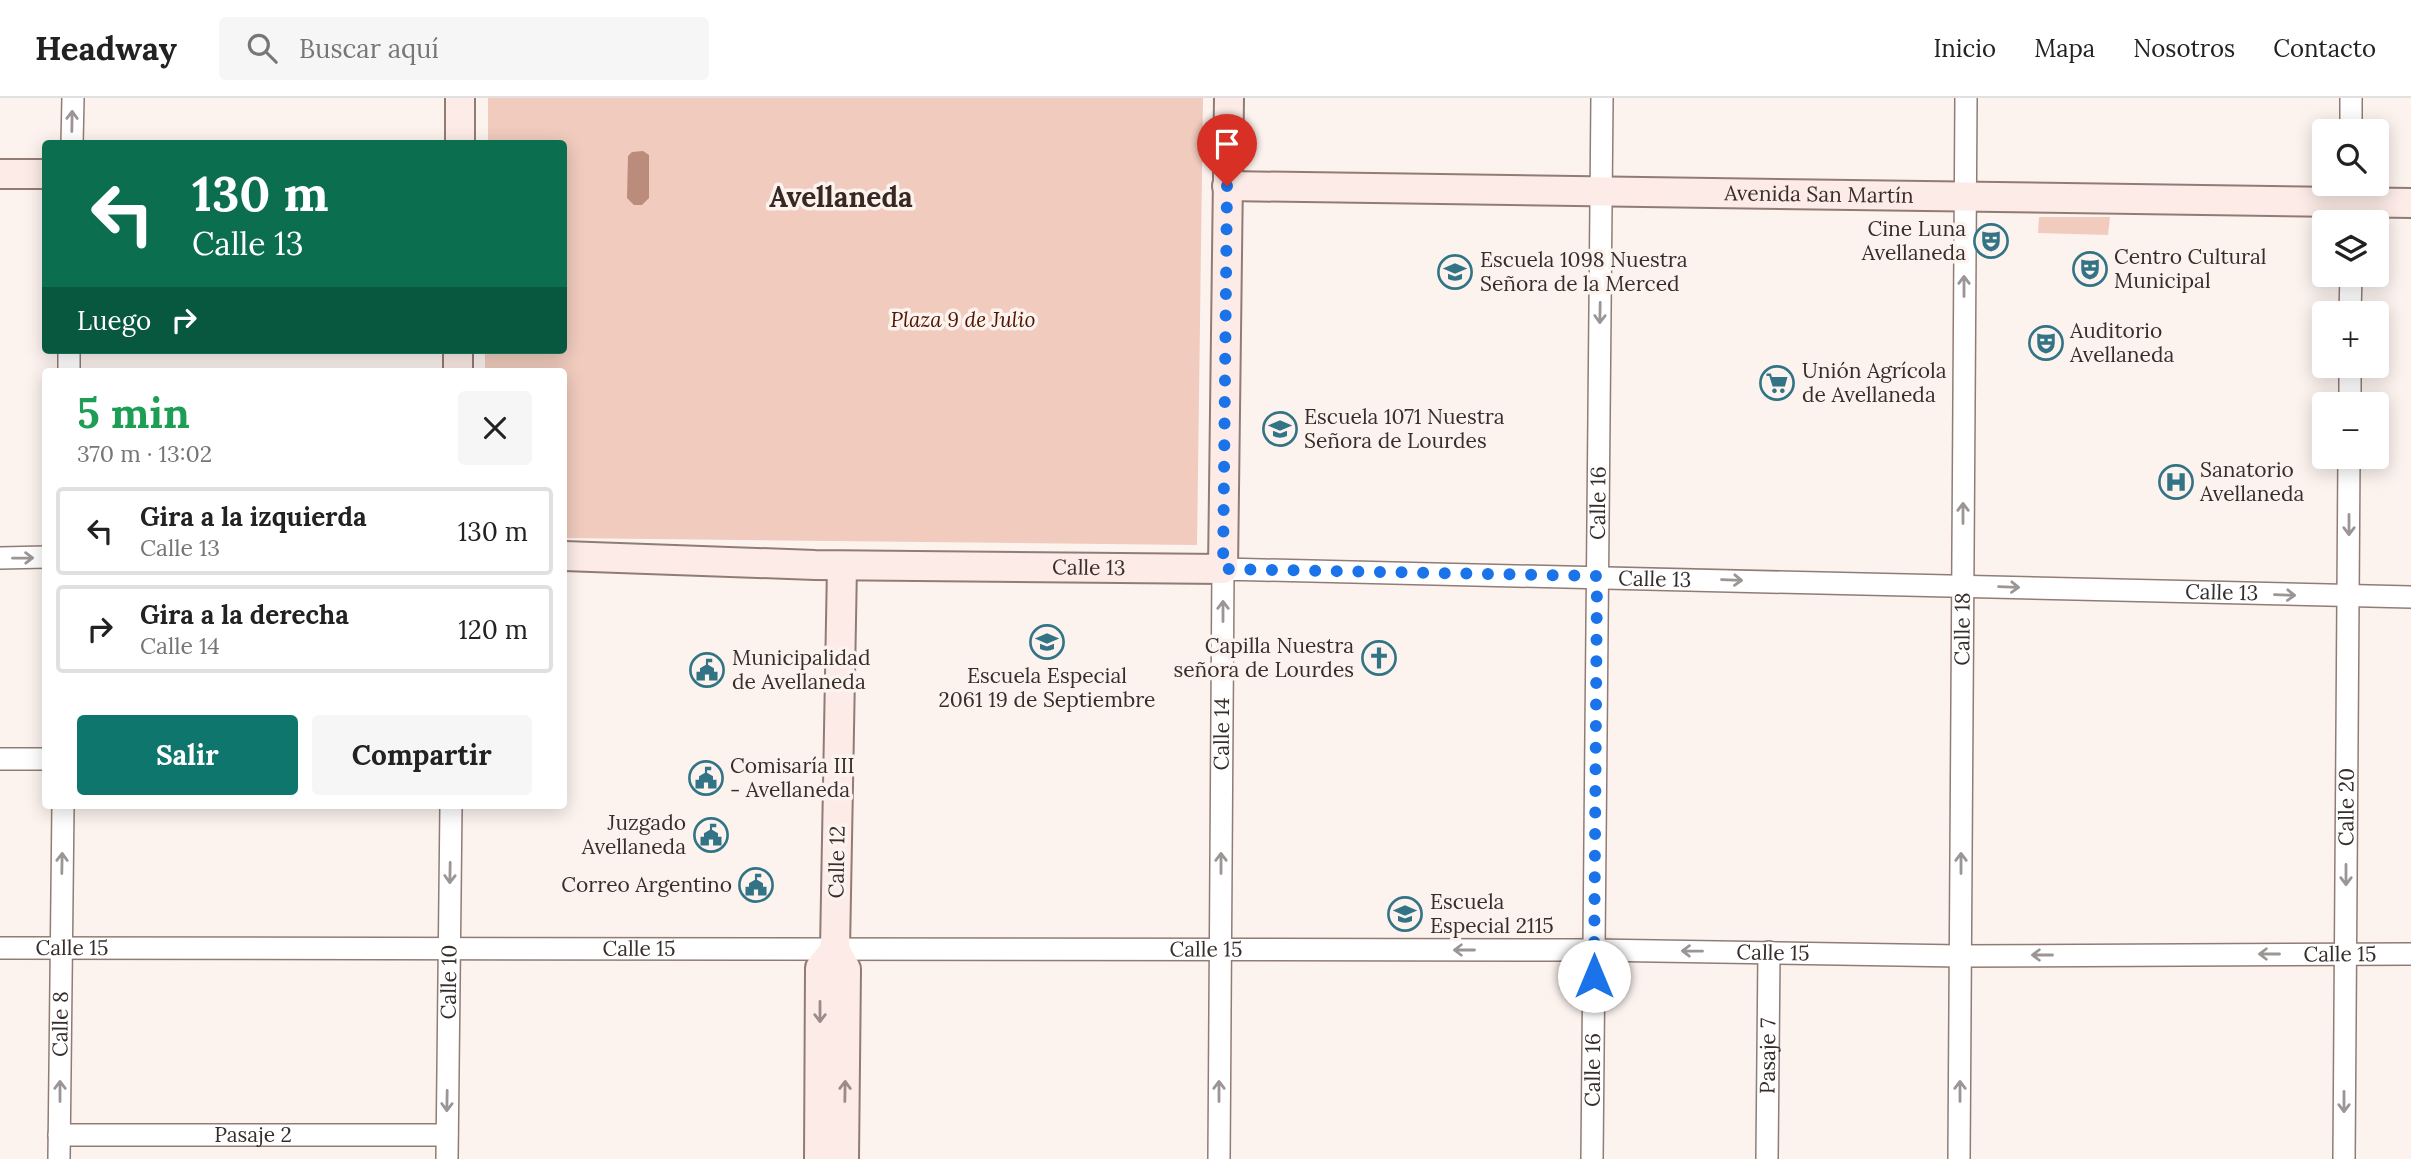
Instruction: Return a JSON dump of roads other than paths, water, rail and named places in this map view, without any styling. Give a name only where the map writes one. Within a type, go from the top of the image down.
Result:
[{"type":"street","points":[[72,140],[73,98]]},
{"type":"street","points":[[460,98],[460,140]]},
{"type":"street","name":"Calle 14","points":[[1219,1159],[1229,98]]},
{"type":"street","name":"Calle 16","points":[[1592,1159],[1602,98]]},
{"type":"street","name":"Calle 18","points":[[1959,1159],[1966,98]]},
{"type":"street","points":[[2351,98],[2351,119]]},
{"type":"street","points":[[0,174],[42,174]]},
{"type":"street","name":"Avenida San Martín","points":[[1227,186],[2411,203]]},
{"type":"street","name":"Calle 20","points":[[2344,1159],[2349,469]]},
{"type":"street","name":"Calle 13","points":[[567,556],[842,565],[1597,576],[2411,597]]},
{"type":"street","points":[[0,558],[42,557]]},
{"type":"street","name":"Calle 12","points":[[842,565],[835,949],[846,970],[844,1159]]},
{"type":"street","points":[[0,759],[42,759]]},
{"type":"street","name":"Calle 8","points":[[59,1159],[63,809]]},
{"type":"street","name":"Calle 10","points":[[447,1159],[451,809]]},
{"type":"street","name":"Calle 15","points":[[0,948],[1594,950],[1961,956],[2411,954]]},
{"type":"street","name":"Calle 12","points":[[819,1159],[820,968],[835,949]]},
{"type":"street","name":"Pasaje 7","points":[[1767,1159],[1769,952]]},
{"type":"street","name":"Pasaje 2","points":[[59,1135],[447,1135]]},
{"type":"place","name":"Cine Luna Avellaneda","points":[[1991,241]]},
{"type":"place","name":"Centro Cultural Municipal","points":[[2090,269]]},
{"type":"place","name":"Escuela 1098 Nuestra Señora de la Merced","points":[[1455,272]]},
{"type":"place","name":"Auditorio Avellaneda","points":[[2046,343]]},
{"type":"place","name":"Unión Agrícola de Avellaneda","points":[[1777,383]]},
{"type":"place","name":"Escuela 1071 Nuestra Señora de Lourdes","points":[[1280,429]]},
{"type":"place","name":"Sanatorio Avellaneda","points":[[2176,482]]},
{"type":"place","name":"Escuela Especial 2061 19 de Septiembre","points":[[1047,642]]},
{"type":"place","name":"Capilla Nuestra señora de Lourdes","points":[[1379,658]]},
{"type":"place","name":"Municipalidad de Avellaneda","points":[[707,670]]},
{"type":"place","name":"Comisaría III - Avellaneda","points":[[706,778]]},
{"type":"place","name":"Juzgado Avellaneda","points":[[711,835]]},
{"type":"place","name":"Correo Argentino","points":[[756,885]]},
{"type":"place","name":"Escuela Especial 2115","points":[[1405,914]]},
{"type":"district","name":"Avellaneda","points":[[841,197]]},
{"type":"park label","name":"Plaza 9 de Julio","points":[[963,320]]}]
